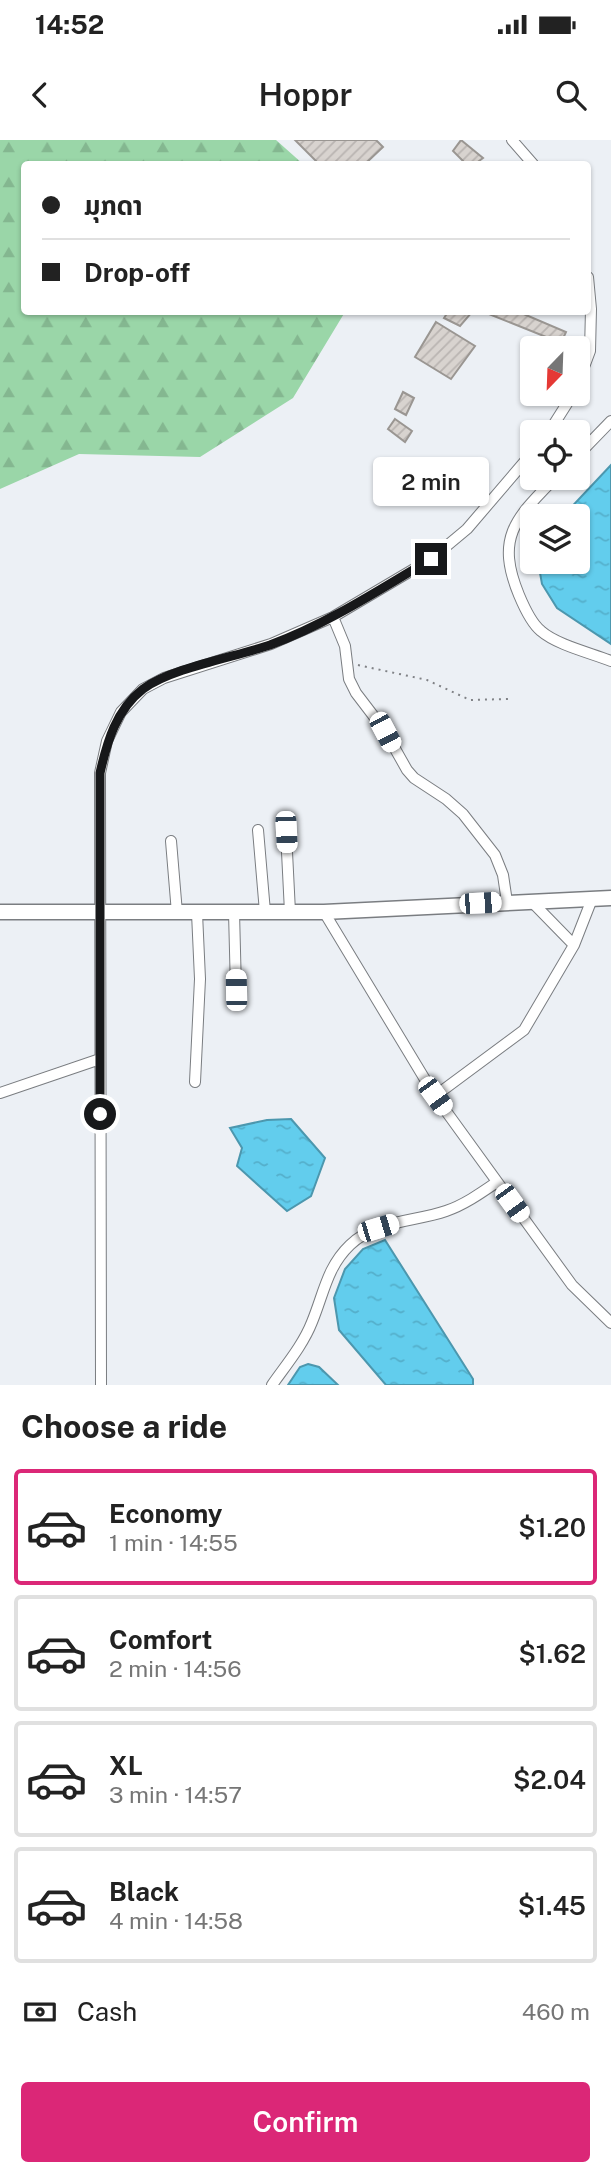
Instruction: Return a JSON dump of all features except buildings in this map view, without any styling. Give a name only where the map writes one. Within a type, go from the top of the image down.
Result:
[{"type":"street","points":[[512,140],[530,161]]},
{"type":"street","points":[[590,351],[591,315]]},
{"type":"street","points":[[590,443],[611,421]]},
{"type":"street","points":[[101,1385],[100,773],[107,741],[121,712],[143,689],[164,678],[271,644],[333,617],[431,559],[467,530],[520,467]]},
{"type":"street","points":[[543,490],[525,509],[511,533],[508,548],[512,579],[524,608],[541,631],[611,661]]},
{"type":"street","points":[[333,617],[345,646],[349,679],[356,693],[385,732],[407,770],[463,814],[495,855],[503,875],[507,902]]},
{"type":"street","points":[[258,830],[265,912]]},
{"type":"street","points":[[286,832],[290,912]]},
{"type":"street","points":[[171,841],[177,913]]},
{"type":"street","points":[[0,912],[324,912],[611,898]]},
{"type":"street","points":[[435,1096],[524,1030],[574,945],[592,899]]},
{"type":"street","points":[[532,902],[574,945]]},
{"type":"street","points":[[234,912],[236,990]]},
{"type":"street","points":[[324,912],[435,1096],[572,1285],[611,1323]]},
{"type":"street","points":[[195,1082],[200,979],[197,913]]},
{"type":"street","points":[[0,1093],[100,1059]]},
{"type":"street","points":[[272,1385],[302,1342],[333,1264],[352,1243],[378,1228],[410,1218],[444,1212],[464,1204],[497,1182]]},
{"type":"path","points":[[355,657],[358,665],[427,681],[470,700],[508,699]]},
{"type":"green space","points":[[0,140],[276,140],[300,161],[21,161],[21,315],[343,315],[293,398],[200,457],[79,454],[0,489]]},
{"type":"water","points":[[611,465],[611,644],[557,608],[542,584],[540,574],[590,574],[590,504],[574,504]]},
{"type":"water","points":[[291,1119],[325,1158],[311,1196],[287,1211],[237,1166],[242,1148],[230,1128],[267,1120]]},
{"type":"water","points":[[385,1240],[473,1379],[473,1385],[386,1385],[339,1330],[334,1298],[345,1269],[363,1249]]},
{"type":"water","points":[[308,1364],[319,1367],[338,1385],[288,1385],[300,1367]]},
{"type":"route","points":[[100,1114],[100,773],[107,741],[121,712],[143,689],[164,678],[271,644],[333,617],[431,559]]}]
